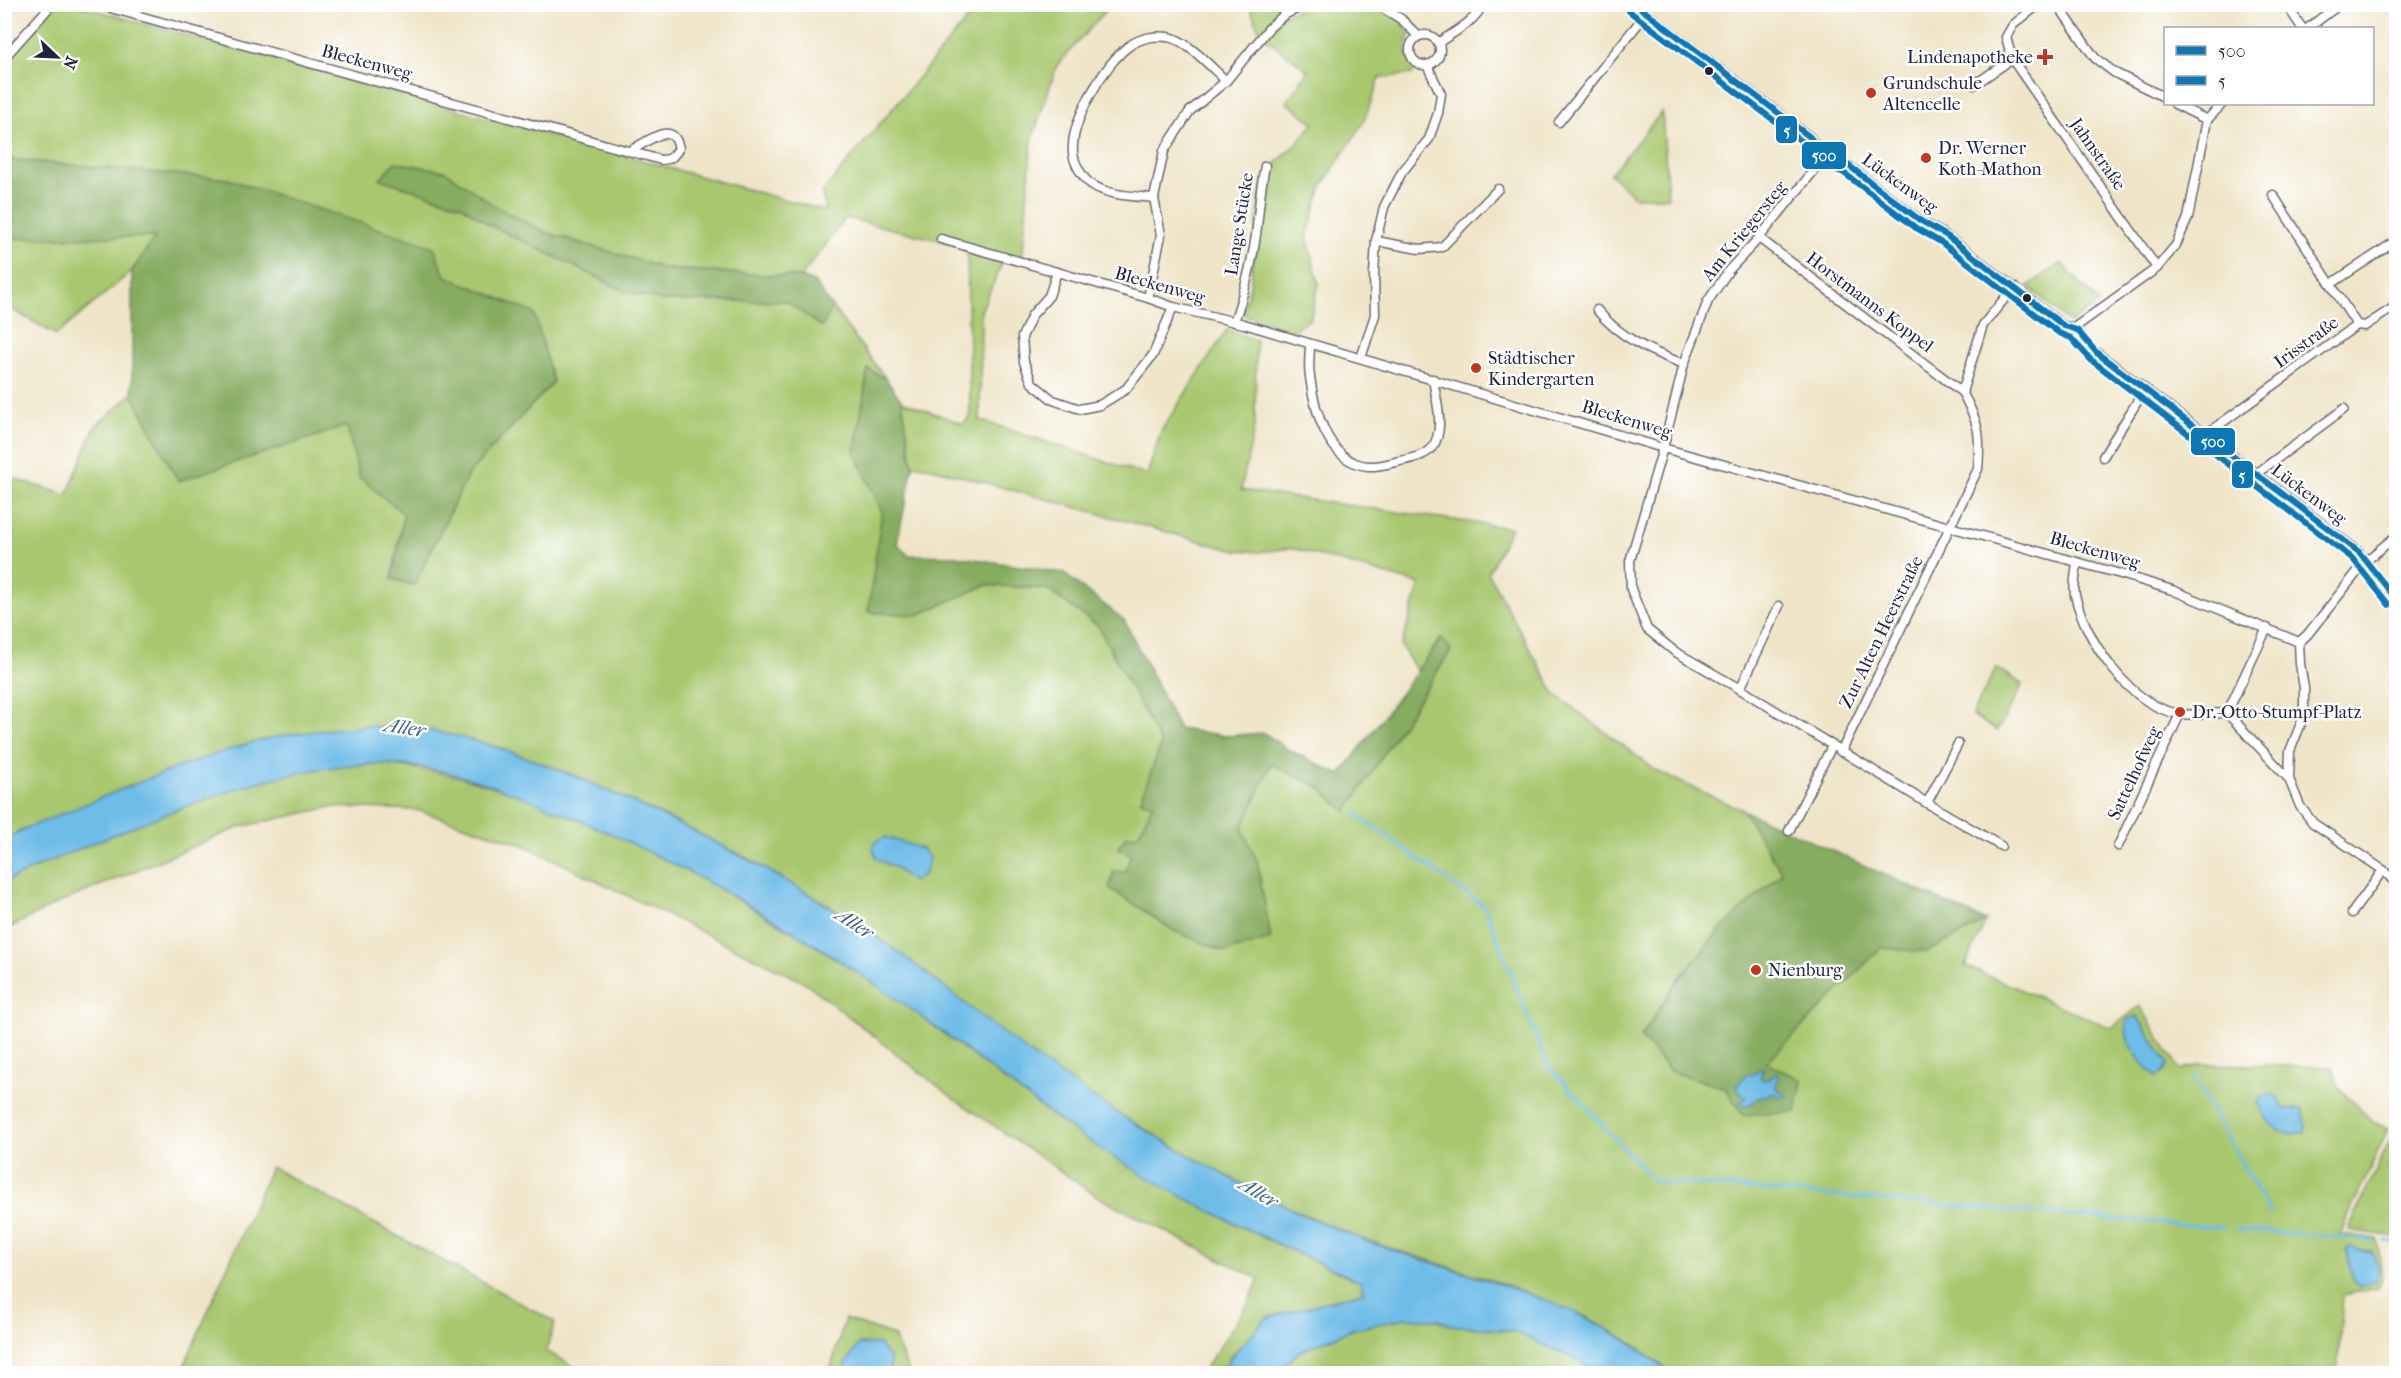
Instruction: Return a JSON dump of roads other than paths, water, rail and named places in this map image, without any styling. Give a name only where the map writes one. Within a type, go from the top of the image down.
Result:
[{"type":"street","points":[[4,58],[52,4]]},
{"type":"street","name":"Bleckenweg","points":[[96,4],[670,163],[679,148],[677,140],[671,135],[661,133],[629,151]]},
{"type":"street","points":[[1148,298],[1161,235],[1154,198],[1164,151],[1190,111],[1226,81],[1275,22],[1307,4]]},
{"type":"street","points":[[1376,4],[1401,19],[1418,36]]},
{"type":"street","points":[[1438,43],[1463,27],[1480,11],[1483,4]]},
{"type":"street","name":"Lückenweg","points":[[1634,4],[1810,137],[1825,157],[1848,165],[2064,326],[2074,328],[2081,334],[2084,342],[2145,390],[2359,552],[2397,599]]},
{"type":"street","name":"Jahnstraße","points":[[2039,4],[2013,25],[2006,37],[2012,59],[2157,268]]},
{"type":"street","points":[[2057,4],[2095,58],[2115,73],[2164,97]]},
{"type":"street","points":[[2286,4],[2301,27]]},
{"type":"street","points":[[2309,27],[2340,4]]},
{"type":"street","points":[[1559,122],[1646,14]]},
{"type":"street","points":[[1427,34],[1435,39],[1440,47],[1438,56],[1427,65],[1418,63],[1410,52],[1411,43],[1418,36],[1427,34]]},
{"type":"street","points":[[1154,198],[1117,194],[1091,184],[1080,170],[1073,154],[1075,127],[1090,96],[1111,64],[1129,46],[1147,37],[1170,37],[1185,44],[1226,81]]},
{"type":"street","points":[[1974,85],[2012,59]]},
{"type":"street","points":[[1361,358],[1375,315],[1376,241],[1384,207],[1402,172],[1429,139],[1438,113],[1441,94],[1427,65]]},
{"type":"street","points":[[2177,105],[2207,120]]},
{"type":"street","points":[[2074,328],[2157,268],[2176,245],[2188,218],[2207,120],[2221,105]]},
{"type":"street","name":"Am Kriegersteg","points":[[1825,157],[1730,270],[1708,301],[1684,364],[1663,448],[1633,548],[1630,561],[1630,589],[1647,629],[1674,651],[2001,846]]},
{"type":"street","name":"Lange Stücke","points":[[1234,322],[1246,285],[1256,235],[1258,199],[1265,166]]},
{"type":"street","points":[[1376,241],[1419,249],[1442,248],[1498,189]]},
{"type":"street","name":"Irisstraße","points":[[2205,435],[2357,325],[2295,233],[2298,231],[2273,195]]},
{"type":"street","name":"Horstmanns Koppel","points":[[1758,238],[1962,392],[1974,415],[1980,438],[1979,459],[1978,469],[1951,526]]},
{"type":"street","name":"Bleckenweg","points":[[941,239],[1173,307],[1361,358],[1663,448],[1951,526],[2172,590],[2299,642]]},
{"type":"street","points":[[2331,284],[2397,241]]},
{"type":"street","points":[[1057,272],[1049,296],[1032,315],[1022,337],[1024,362],[1032,383],[1053,400],[1080,409],[1100,405],[1126,389],[1153,356],[1173,307]]},
{"type":"street","points":[[1962,392],[1983,325],[2014,287]]},
{"type":"street","points":[[2357,325],[2365,326],[2397,306]]},
{"type":"street","points":[[1597,310],[1607,322],[1638,344],[1684,364]]},
{"type":"street","points":[[1310,344],[1309,375],[1328,438],[1338,451],[1350,460],[1367,466],[1414,458],[1425,454],[1434,444],[1439,427],[1433,379]]},
{"type":"street","points":[[2103,457],[2145,390]]},
{"type":"street","points":[[2256,474],[2344,409]]},
{"type":"street","name":"Zur Alten Heerstraße","points":[[1841,752],[1951,526]]},
{"type":"street","points":[[2289,779],[2290,751],[2304,716],[2304,687],[2299,642],[2366,561],[2397,536]]},
{"type":"street","points":[[2077,563],[2075,592],[2082,618],[2109,665],[2141,696],[2158,706],[2180,714],[2227,713],[2289,779],[2300,806],[2313,823],[2384,870],[2397,883]]},
{"type":"street","points":[[1740,689],[1779,606]]},
{"type":"street","points":[[2227,713],[2267,628]]},
{"type":"street","name":"Sattelhofweg","points":[[2118,846],[2180,714]]},
{"type":"street","points":[[1927,803],[1959,744]]},
{"type":"street","points":[[1789,831],[1832,746]]},
{"type":"street","points":[[2352,913],[2384,870]]},
{"type":"water","name":"Aller","points":[[364,726],[438,732],[487,744],[580,779],[695,832],[828,905],[908,959],[1070,1082],[1200,1162],[1277,1202],[1344,1232],[1389,1249],[1530,1294],[1585,1317],[1619,1336],[1672,1373],[1599,1373],[1576,1359],[1513,1331],[1450,1325],[1439,1320],[1405,1318],[1350,1330],[1299,1352],[1276,1373],[1222,1373],[1230,1358],[1267,1318],[1363,1292],[1361,1282],[1219,1216],[1117,1159],[1059,1120],[849,966],[727,892],[599,829],[513,793],[469,778],[424,768],[379,764],[313,770],[281,777],[248,785],[185,806],[63,855],[5,882],[5,839],[27,828],[197,760],[255,742],[309,732]]},
{"type":"water","points":[[886,837],[922,849],[929,858],[925,873],[913,882],[894,867],[877,859],[873,849],[876,841]]},
{"type":"water","points":[[2137,1016],[2168,1064],[2163,1073],[2156,1077],[2134,1051],[2127,1036],[2127,1020]]},
{"type":"water","points":[[1764,1068],[1760,1076],[1762,1079],[1769,1080],[1775,1074],[1778,1075],[1776,1087],[1781,1093],[1786,1094],[1785,1097],[1773,1093],[1758,1098],[1750,1106],[1744,1106],[1740,1102],[1746,1098],[1736,1087],[1746,1074],[1753,1075],[1759,1069]]},
{"type":"water","points":[[2269,1094],[2277,1096],[2285,1109],[2303,1109],[2305,1132],[2288,1134],[2281,1132],[2270,1123],[2258,1102],[2262,1096]]},
{"type":"water","points":[[2352,1247],[2356,1250],[2372,1251],[2378,1270],[2376,1281],[2360,1287],[2354,1283],[2346,1250]]},
{"type":"water","points":[[859,1344],[879,1344],[890,1359],[890,1373],[846,1373],[846,1363]]},
{"type":"waterway","points":[[1356,814],[1485,907],[1547,1064],[1654,1181],[2224,1228]]},
{"type":"waterway","points":[[2193,1076],[2270,1213]]},
{"type":"waterway","points":[[2237,1229],[2374,1240]]},
{"type":"waterway","points":[[2385,1241],[2396,1242]]},
{"type":"place","name":"Lindenapotheke","points":[[2045,57]]},
{"type":"place","name":"Grundschule Altencelle","points":[[1871,93]]},
{"type":"place","name":"Dr. Werner Koth-Mathon","points":[[1926,158]]},
{"type":"place","name":"Städtischer Kindergarten","points":[[1476,368]]},
{"type":"place","name":"Dr.-Otto-Stumpf-Platz","points":[[2180,712]]},
{"type":"place","name":"Nienburg","points":[[1756,970]]}]
